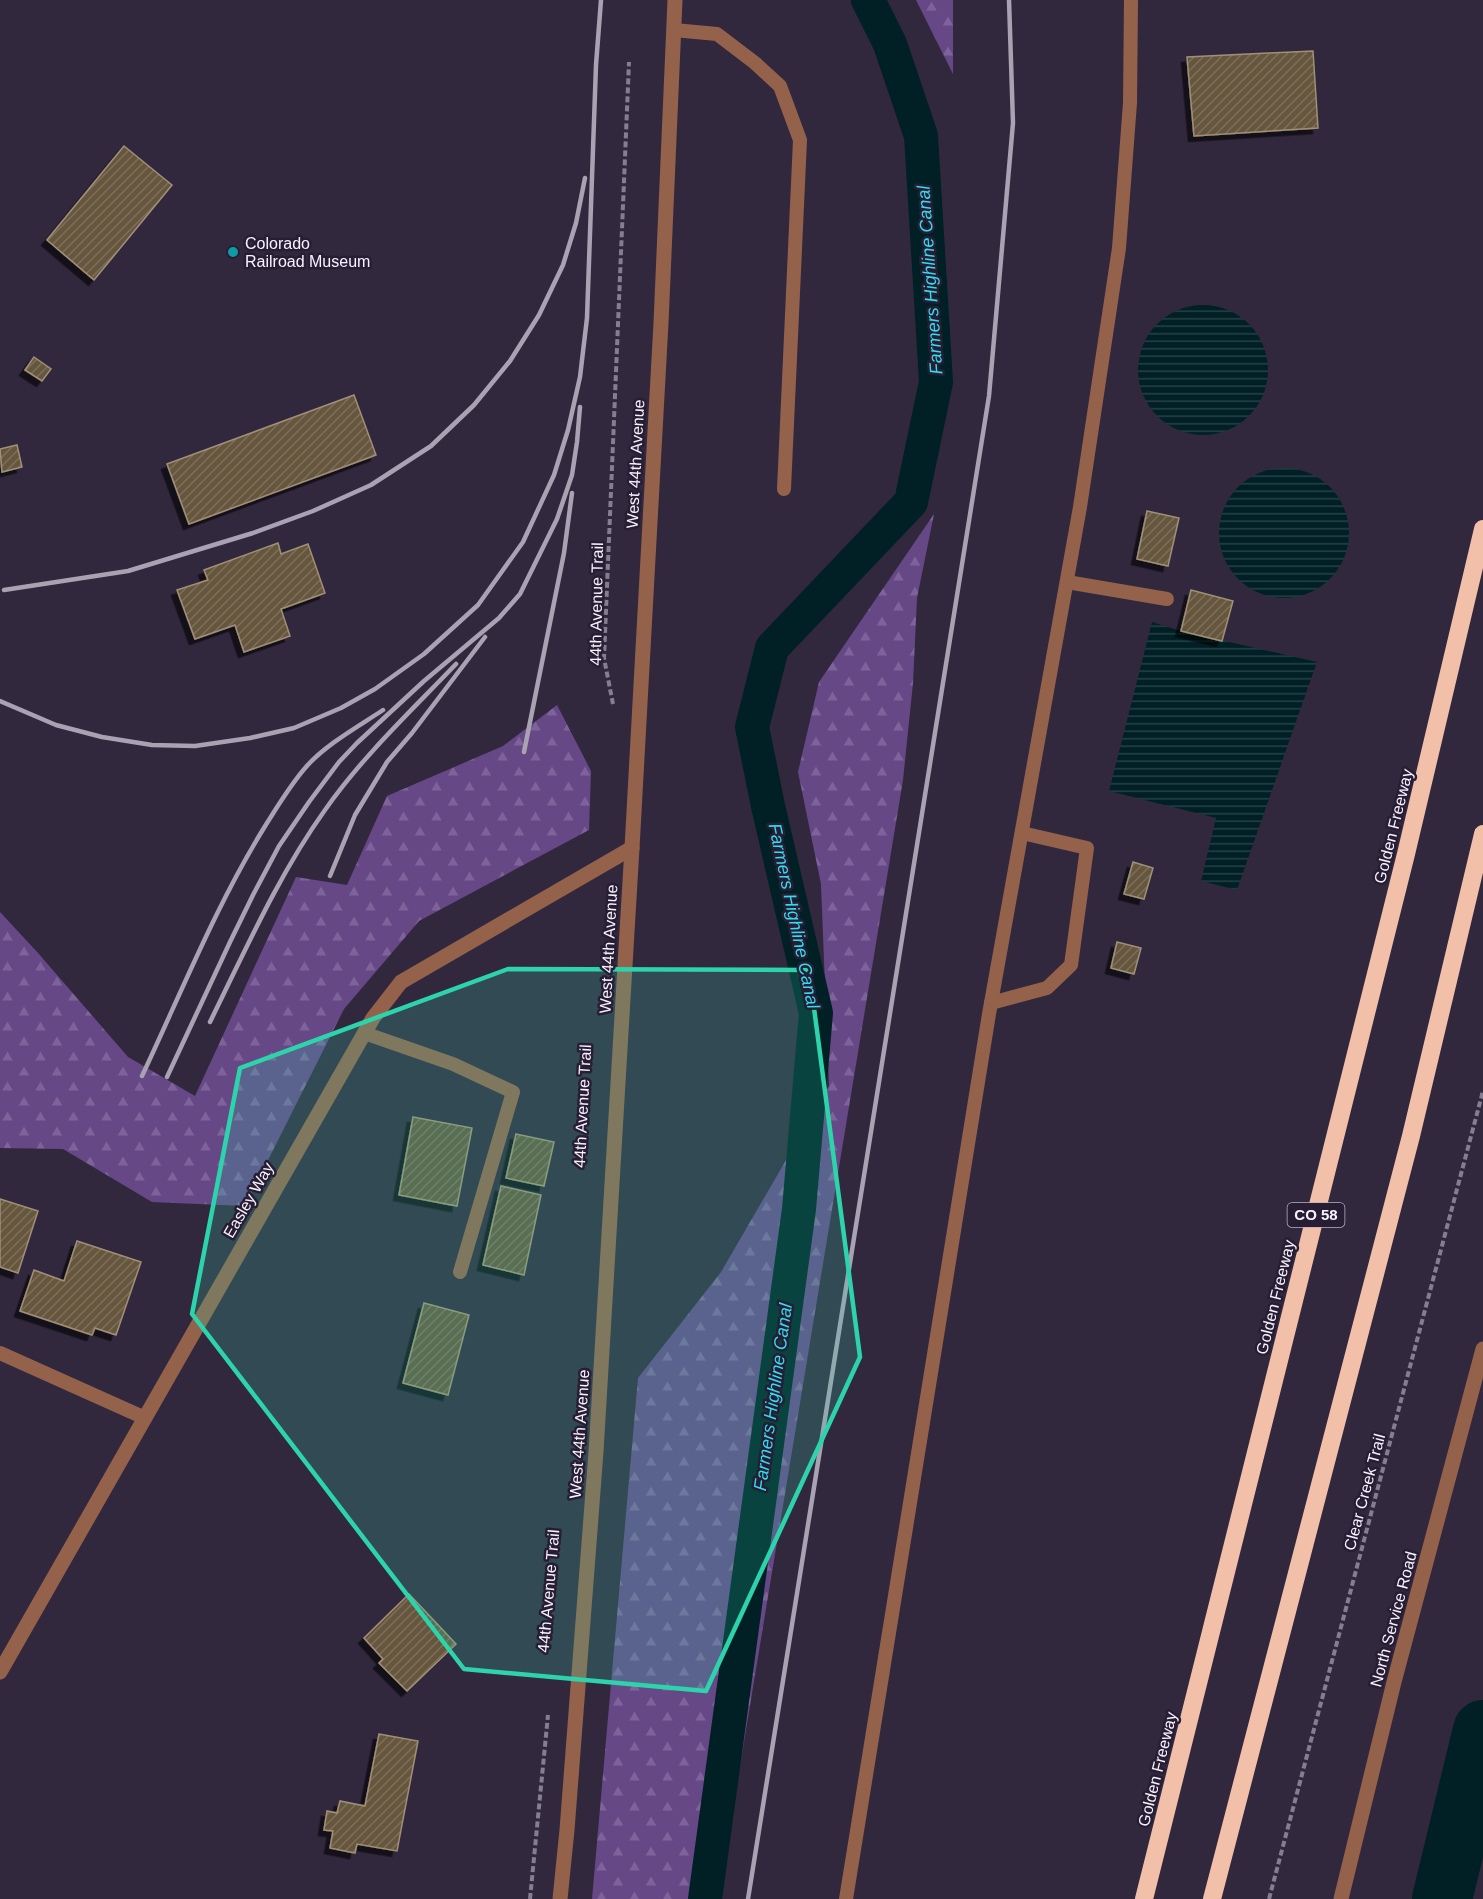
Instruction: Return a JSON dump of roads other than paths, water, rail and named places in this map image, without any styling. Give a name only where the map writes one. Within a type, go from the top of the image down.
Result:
[{"type":"highway","name":"Golden Freeway","points":[[1144,1899],[1407,854],[1483,529]]},
{"type":"highway","points":[[1212,1899],[1411,1136],[1483,834]]},
{"type":"street","name":"West 44th Avenue","points":[[560,1899],[596,1452],[661,322],[675,0]]},
{"type":"street","name":"Easley Way","points":[[0,1672],[372,1018],[401,982],[632,848]]},
{"type":"street","name":"North Service Road","points":[[1341,1899],[1394,1682],[1483,1349]]},
{"type":"lane","points":[[846,1899],[992,1002],[1080,507],[1119,248],[1130,103],[1131,0]]},
{"type":"lane","points":[[674,30],[717,33],[755,63],[780,86],[800,140],[784,489]]},
{"type":"lane","points":[[1067,582],[1167,599]]},
{"type":"lane","points":[[992,1002],[1047,988],[1071,965],[1087,848],[1022,833]]},
{"type":"lane","points":[[364,1033],[453,1064],[513,1092],[460,1272]]},
{"type":"lane","points":[[0,1353],[145,1418]]},
{"type":"waterway","name":"Farmers Highline Canal","points":[[705,1899],[799,1209],[816,1013],[752,727],[772,648],[911,502],[936,382],[921,136],[890,44],[868,0]]},
{"type":"waterway","points":[[1442,1899],[1483,1730]]},
{"type":"railway","points":[[0,701],[56,725],[102,737],[152,745],[195,746],[250,738],[294,728],[341,708],[375,689],[424,654],[478,605],[523,542],[554,475],[568,430],[580,377],[587,318],[596,65],[601,0]]},
{"type":"railway","points":[[748,1899],[989,396],[1013,123],[1009,0]]},
{"type":"railway","points":[[4,590],[128,571],[253,533],[313,511],[371,485],[431,446],[474,405],[510,361],[539,315],[563,265],[576,223],[585,178]]},
{"type":"railway","points":[[167,1077],[253,895],[279,846],[309,802],[339,762],[357,743],[424,681],[499,618],[520,594],[557,519],[572,475],[580,407]]},
{"type":"railway","points":[[524,752],[564,553],[572,493]]},
{"type":"railway","points":[[330,876],[355,815],[387,762],[485,637]]},
{"type":"railway","points":[[210,1022],[278,886],[325,810],[371,753],[456,664]]},
{"type":"railway","points":[[142,1076],[232,884],[285,794],[306,767],[323,751],[383,710]]},
{"type":"place","name":"Colorado Railroad Museum","points":[[233,252]]}]
